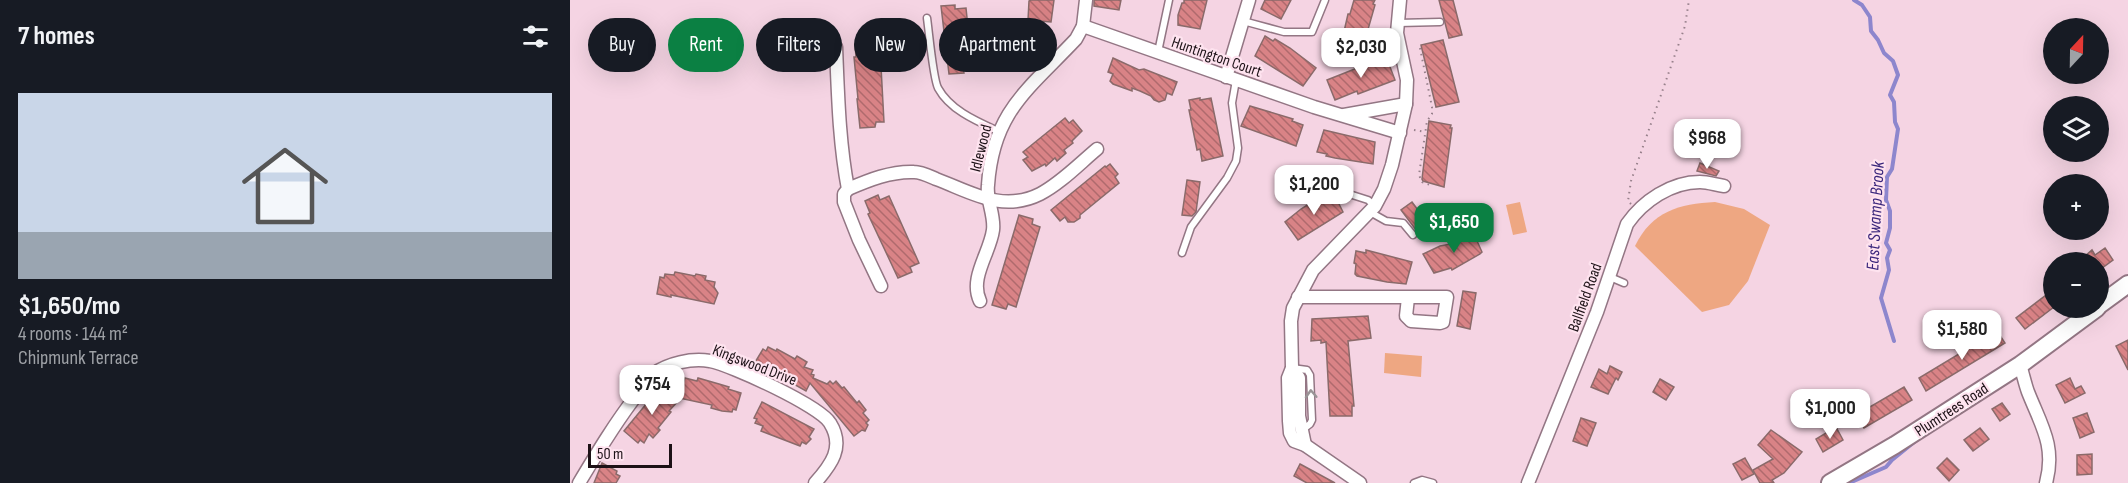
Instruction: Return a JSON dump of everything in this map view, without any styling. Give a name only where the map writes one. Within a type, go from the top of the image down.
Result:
[{"type":"main road","name":"Plumtrees Road","points":[[2109,299],[2128,284]]},
{"type":"main road","name":"Plumtrees Road","points":[[1830,483],[1895,445],[2020,365],[2083,318]]},
{"type":"street","points":[[1083,26],[1086,0]]},
{"type":"street","points":[[1231,78],[1242,20],[1249,0]]},
{"type":"street","points":[[1360,483],[1305,445],[1294,441],[1290,432],[1287,378],[1292,368],[1291,321],[1293,308],[1313,270],[1372,208],[1390,173],[1406,104],[1407,80],[1400,51],[1398,24],[1400,0]]},
{"type":"street","name":"Huntington Court","points":[[1083,26],[1340,116],[1401,133]]},
{"type":"street","name":"Idlewood","points":[[980,301],[976,292],[978,277],[993,230],[987,200],[998,131],[1013,104],[1076,39],[1083,26]]},
{"type":"street","points":[[837,72],[839,120],[848,189],[844,194],[844,202],[881,286]]},
{"type":"street","name":"Huntington Court","points":[[1340,116],[1406,104]]},
{"type":"street","name":"Idlewood","points":[[848,189],[892,173],[916,172],[987,200],[1004,203],[1039,195],[1097,149]]},
{"type":"street","name":"Ballfield Road","points":[[1528,483],[1610,277],[1627,224],[1651,198],[1688,183],[1703,182],[1724,186]]},
{"type":"street","points":[[1298,297],[1392,296],[1408,298]]},
{"type":"street","name":"Kingswood Drive","points":[[579,483],[603,442],[653,374],[684,360],[710,362],[742,374],[808,403],[830,422],[837,443],[831,465],[815,483]]},
{"type":"street","points":[[2020,365],[2048,442],[2049,469],[2046,483]]},
{"type":"street","points":[[1292,368],[1299,378],[1299,416],[1305,445]]},
{"type":"lane","points":[[1158,52],[1168,0]]},
{"type":"lane","points":[[1242,20],[1284,32],[1312,32],[1325,0]]},
{"type":"lane","points":[[927,18],[938,87],[954,106],[969,117],[998,131]]},
{"type":"lane","points":[[1398,24],[1440,22]]},
{"type":"lane","points":[[1182,254],[1191,227],[1227,178],[1236,161],[1238,148],[1231,78]]},
{"type":"lane","points":[[1346,194],[1368,200],[1372,208],[1386,221],[1403,223],[1413,235]]},
{"type":"lane","points":[[1610,277],[1624,283]]},
{"type":"lane","points":[[1414,483],[1422,480],[1433,483]]},
{"type":"path","points":[[1636,212],[1628,201],[1631,181],[1685,26],[1689,0]]},
{"type":"path","points":[[1420,48],[1432,114],[1427,121],[1419,176],[1422,182],[1430,185]]},
{"type":"path","points":[[1414,130],[1425,132]]},
{"type":"shaded area","points":[[1520,202],[1527,232],[1513,235],[1506,205]]},
{"type":"shaded area","points":[[1715,202],[1744,209],[1770,225],[1748,281],[1729,305],[1702,312],[1635,246],[1642,234],[1658,217],[1678,208]]},
{"type":"shaded area","points":[[1385,353],[1422,356],[1421,377],[1384,373]]},
{"type":"building","points":[[1054,0],[1052,18],[1028,18],[1029,1]]},
{"type":"building","points":[[1094,0],[1121,0],[1119,10],[1094,6]]},
{"type":"building","points":[[1184,0],[1207,0],[1200,29],[1178,25],[1178,15]]},
{"type":"building","points":[[1265,0],[1291,0],[1281,19],[1261,9]]},
{"type":"building","points":[[1354,0],[1375,0],[1365,40],[1343,36]]},
{"type":"building","points":[[1439,0],[1453,0],[1462,35],[1449,38]]},
{"type":"building","points":[[955,5],[955,9],[966,8],[967,18],[942,18],[941,6]]},
{"type":"building","points":[[1265,36],[1290,48],[1316,68],[1303,86],[1255,56]]},
{"type":"building","points":[[1443,40],[1459,102],[1436,107],[1421,45]]},
{"type":"building","points":[[1113,58],[1139,70],[1144,69],[1177,82],[1172,95],[1167,93],[1165,100],[1159,102],[1140,91],[1132,88],[1132,91],[1113,84],[1110,81],[1113,74],[1108,72]]},
{"type":"building","points":[[1387,59],[1395,80],[1335,100],[1327,80],[1375,61],[1376,63]]},
{"type":"building","points":[[855,72],[881,72],[884,122],[876,122],[875,127],[860,128]]},
{"type":"building","points":[[949,72],[964,73],[949,74]]},
{"type":"building","points":[[1200,98],[1200,100],[1211,98],[1223,156],[1202,161],[1200,149],[1197,150],[1189,110],[1191,110],[1189,100]]},
{"type":"building","points":[[1250,106],[1293,119],[1292,121],[1303,125],[1296,146],[1241,126]]},
{"type":"building","points":[[1065,118],[1069,123],[1073,120],[1082,131],[1057,161],[1055,158],[1046,166],[1045,164],[1032,171],[1023,160],[1028,157],[1023,152]]},
{"type":"building","points":[[1429,121],[1451,125],[1450,128],[1452,128],[1444,187],[1422,179]]},
{"type":"building","points":[[1324,130],[1375,142],[1373,164],[1335,158],[1317,152]]},
{"type":"building","points":[[1700,163],[1719,171],[1716,176],[1697,171]]},
{"type":"building","points":[[1110,164],[1118,174],[1115,177],[1119,183],[1074,222],[1068,222],[1065,217],[1060,221],[1051,210]]},
{"type":"building","points":[[1187,180],[1200,182],[1196,212],[1192,216],[1182,215]]},
{"type":"building","points":[[1333,192],[1343,212],[1298,240],[1285,222],[1323,195],[1324,198]]},
{"type":"building","points":[[878,195],[880,200],[889,196],[919,263],[910,267],[912,272],[898,278],[868,214],[870,213],[865,201]]},
{"type":"building","points":[[1412,202],[1430,226],[1419,234],[1401,210]]},
{"type":"building","points":[[1019,215],[1033,219],[1032,224],[1040,227],[1016,307],[1008,304],[1006,309],[992,305]]},
{"type":"building","points":[[1473,232],[1482,252],[1452,270],[1451,268],[1434,273],[1423,254],[1440,246],[1456,243],[1455,240]]},
{"type":"building","points":[[1366,250],[1412,262],[1406,284],[1357,276],[1354,263],[1356,251],[1366,253]]},
{"type":"building","points":[[675,272],[706,276],[705,280],[715,282],[714,287],[718,293],[714,304],[657,294],[660,277],[664,278],[665,274],[674,275]]},
{"type":"building","points":[[1463,291],[1476,293],[1470,329],[1457,326]]},
{"type":"building","points":[[2043,297],[2043,315],[2025,329],[2016,318]]},
{"type":"building","points":[[1368,316],[1371,338],[1348,341],[1354,406],[1352,406],[1352,416],[1330,416],[1326,342],[1311,341],[1312,319]]},
{"type":"building","points":[[1997,331],[2005,343],[1926,391],[1919,378]]},
{"type":"building","points":[[2128,340],[2128,370],[2116,346]]},
{"type":"building","points":[[768,347],[776,351],[777,349],[795,359],[797,356],[807,362],[804,367],[813,370],[811,374],[814,375],[813,378],[827,384],[830,381],[833,384],[836,381],[842,388],[844,387],[866,410],[863,413],[869,420],[865,431],[862,430],[854,436],[810,383],[806,391],[754,364],[763,349],[766,351]]},
{"type":"building","points":[[1610,366],[1622,372],[1618,380],[1616,378],[1608,394],[1591,387],[1599,369],[1607,374]]},
{"type":"building","points":[[685,378],[697,381],[698,378],[741,393],[736,410],[722,411],[711,408],[712,405],[679,398]]},
{"type":"building","points":[[2070,378],[2075,389],[2081,386],[2085,393],[2065,403],[2056,385]]},
{"type":"building","points":[[1660,379],[1674,387],[1666,400],[1653,392]]},
{"type":"building","points":[[661,386],[679,400],[669,411],[671,412],[653,438],[649,434],[644,443],[640,440],[638,443],[624,431]]},
{"type":"building","points":[[1904,387],[1912,400],[1864,428],[1856,415]]},
{"type":"building","points":[[762,402],[814,429],[809,437],[811,439],[806,444],[802,442],[800,446],[761,431],[763,426],[755,423],[757,419],[754,418]]},
{"type":"building","points":[[2002,403],[2010,414],[2000,421],[1992,409]]},
{"type":"building","points":[[2087,413],[2094,432],[2080,438],[2073,418]]},
{"type":"building","points":[[1581,418],[1596,423],[1587,446],[1573,441]]},
{"type":"building","points":[[1836,427],[1843,440],[1823,452],[1816,439]]},
{"type":"building","points":[[1980,428],[1989,439],[1973,451],[1964,440]]},
{"type":"building","points":[[1771,430],[1802,452],[1784,473],[1772,480],[1774,483],[1760,483],[1753,470],[1773,459],[1758,445]]},
{"type":"building","points":[[2092,454],[2092,474],[2077,475],[2077,455]]},
{"type":"building","points":[[1745,458],[1754,474],[1742,480],[1733,464]]},
{"type":"building","points":[[1947,458],[1959,470],[1949,481],[1937,468]]},
{"type":"building","points":[[602,463],[617,471],[616,474],[620,476],[616,483],[594,483]]},
{"type":"building","points":[[1300,464],[1335,483],[1307,483],[1294,476]]},
{"type":"waterway","name":"East Swamp Brook","points":[[1854,0],[1862,5],[1870,17],[1871,31],[1884,53],[1893,61],[1898,75],[1890,95],[1894,102],[1895,122],[1898,129],[1892,169],[1887,177],[1886,200],[1890,211],[1890,228],[1886,243],[1890,250],[1887,258],[1889,270],[1881,298],[1894,341]]},
{"type":"waterway","name":"East Swamp Brook","points":[[1849,483],[1886,467],[1918,439]]}]
